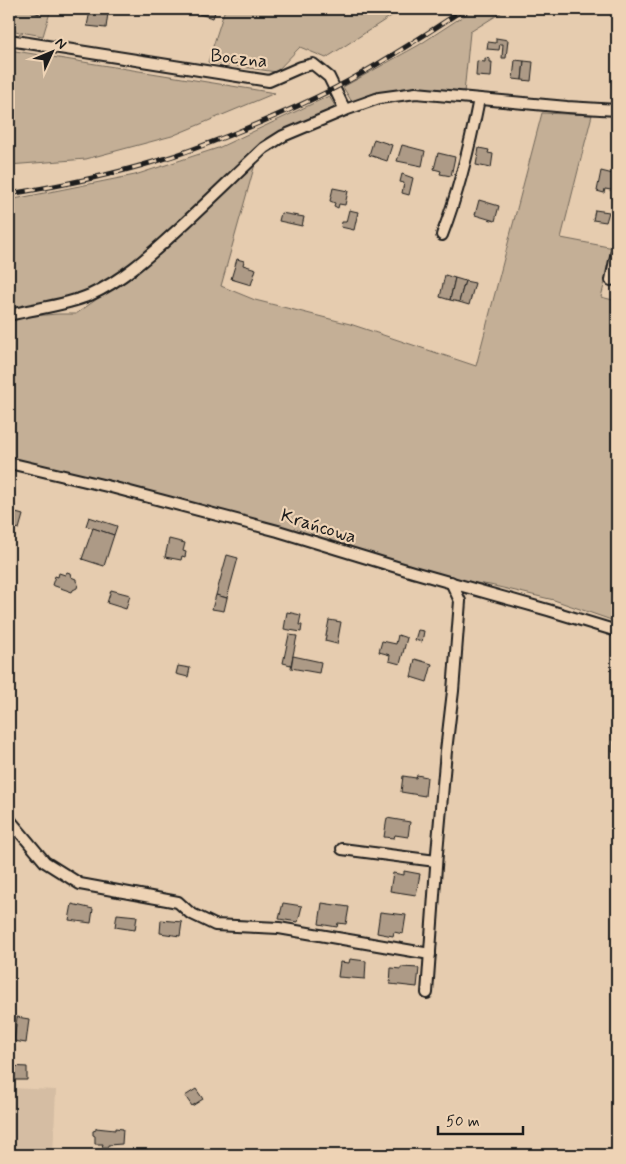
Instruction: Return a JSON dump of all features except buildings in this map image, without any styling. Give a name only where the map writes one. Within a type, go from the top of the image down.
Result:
[{"type":"street","name":"Boczna","points":[[9,40],[269,80],[313,64],[329,77],[346,110]]},
{"type":"street","points":[[9,315],[62,304],[90,295],[112,283],[149,256],[264,148],[283,136],[380,98],[416,94],[617,110]]},
{"type":"street","points":[[442,235],[470,147],[479,99]]},
{"type":"street","points":[[610,280],[617,251]]},
{"type":"street","name":"Krańcowa","points":[[9,463],[120,489],[278,531],[617,631]]},
{"type":"street","points":[[427,993],[436,861],[460,601],[450,582]]},
{"type":"street","points":[[9,820],[45,862],[80,884],[178,902],[190,913],[215,925],[279,928],[430,954]]},
{"type":"street","points":[[342,849],[436,861]]},
{"type":"shaded area","points":[[9,9],[51,9],[43,36],[9,30]]},
{"type":"shaded area","points":[[225,9],[402,9],[326,58],[300,47],[276,72],[208,62]]},
{"type":"shaded area","points":[[474,9],[507,9],[470,32],[464,93],[400,90],[374,93],[352,102],[343,87],[419,45]]},
{"type":"shaded area","points":[[9,50],[275,93],[172,136],[86,159],[9,165]]},
{"type":"shaded area","points":[[329,96],[335,106],[327,115],[276,135],[156,246],[111,281],[82,296],[9,311],[9,200],[135,175],[218,148]]},
{"type":"shaded area","points":[[542,113],[592,115],[561,238],[614,248],[601,297],[617,301],[617,622],[554,600],[490,585],[463,581],[136,488],[9,457],[9,320],[20,317],[76,314],[163,252],[255,164],[221,286],[255,300],[350,324],[476,366]]},
{"type":"shaded area","points":[[9,1088],[56,1090],[53,1155],[9,1155]]},
{"type":"railway","points":[[9,194],[123,171],[179,154],[235,133],[298,106],[351,79],[464,9]]}]
